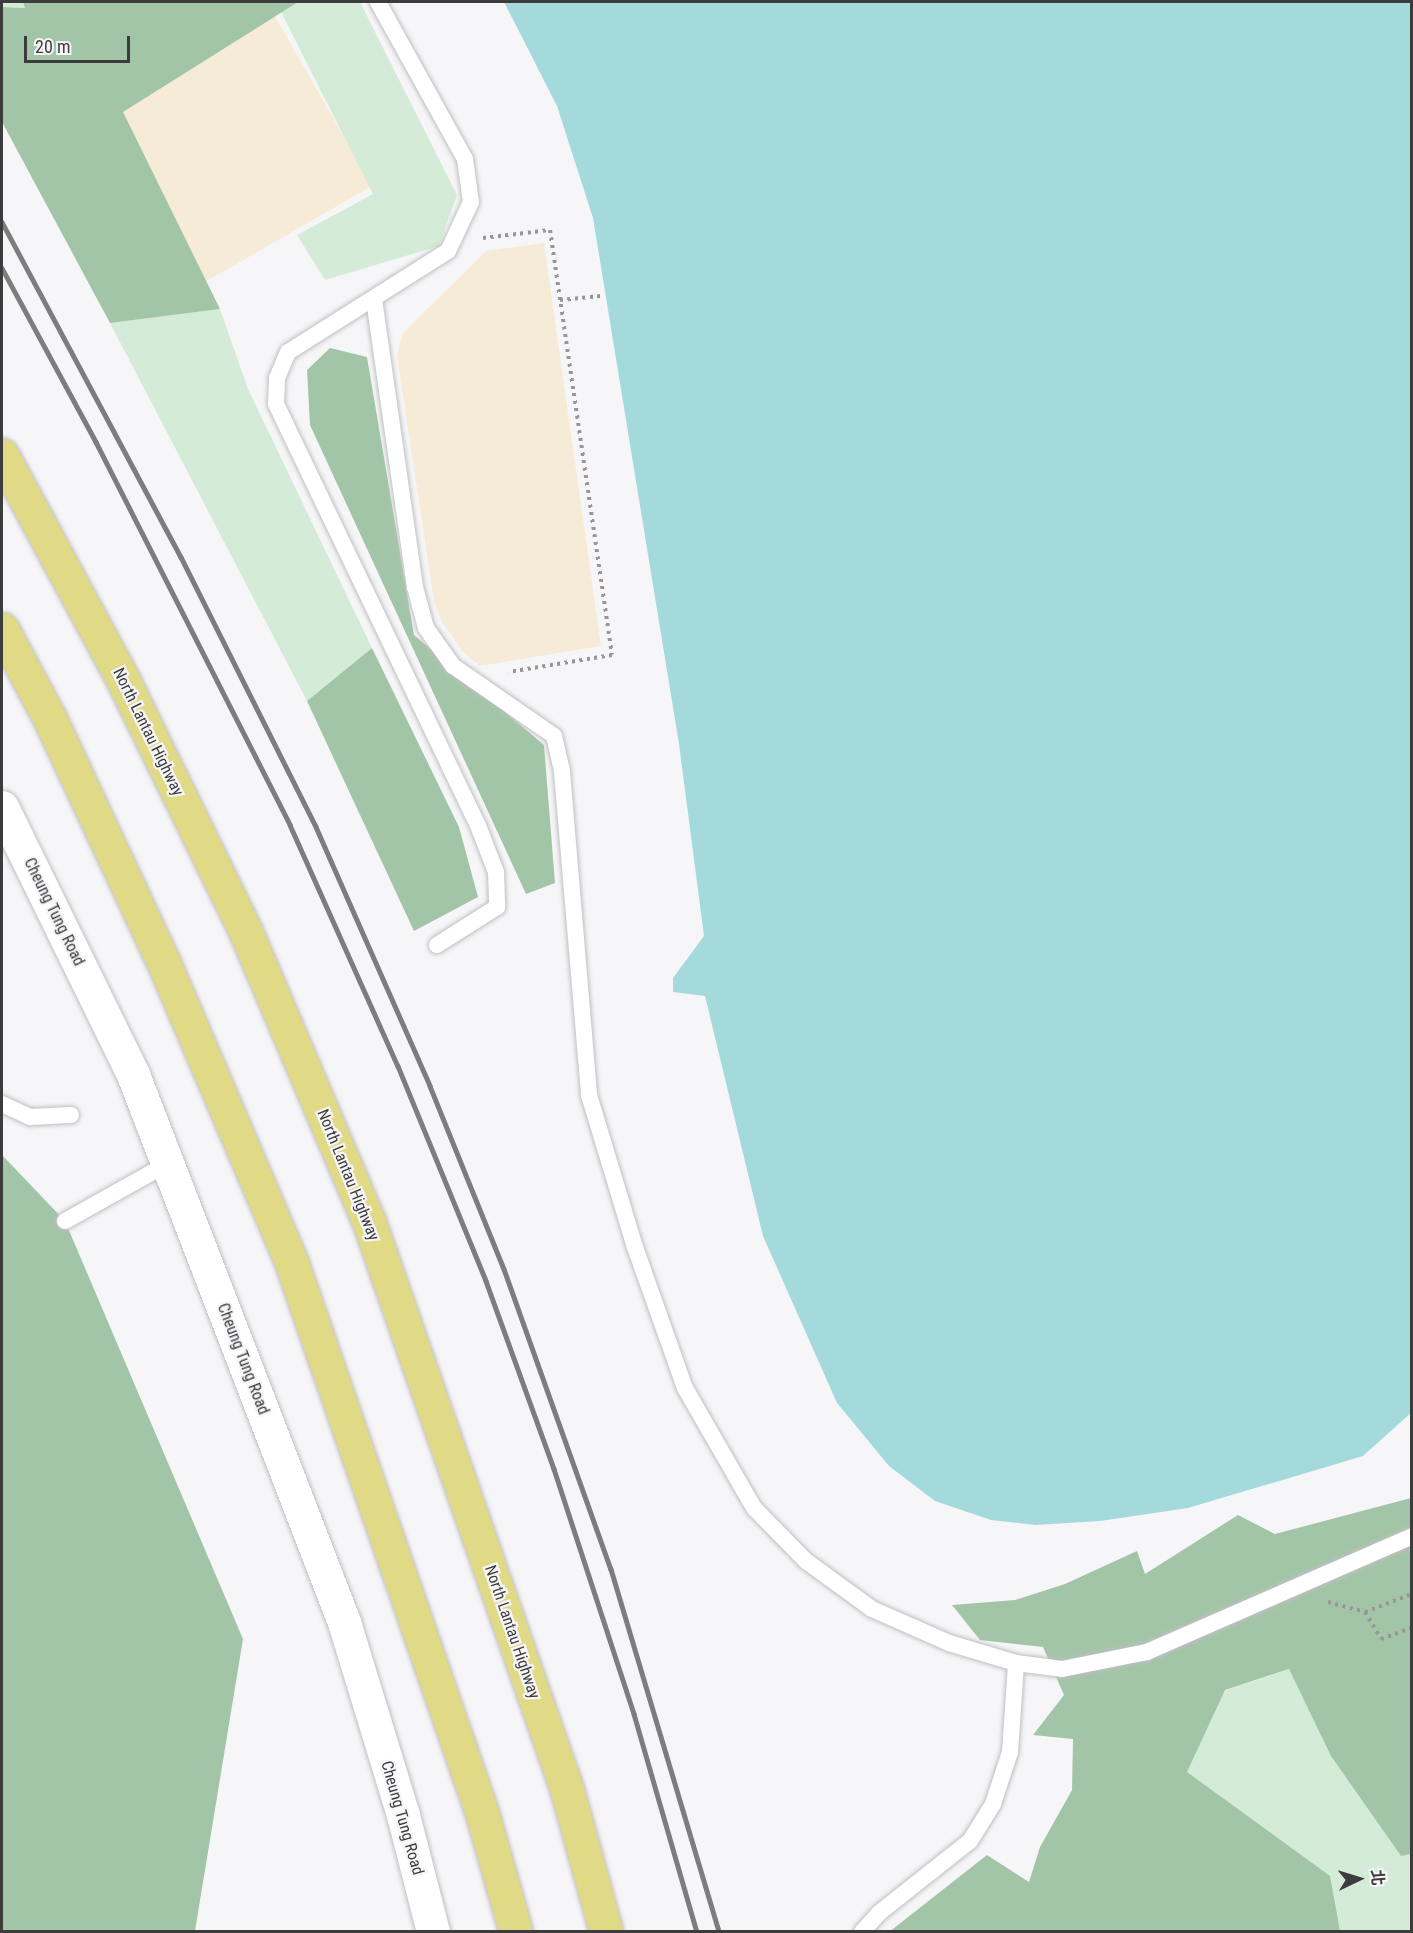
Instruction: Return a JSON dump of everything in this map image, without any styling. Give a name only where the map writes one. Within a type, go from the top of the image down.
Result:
[{"type":"highway","name":"North Lantau Highway","points":[[2,454],[124,682],[245,930],[369,1222],[567,1790],[606,1932]]},
{"type":"highway","points":[[2,629],[50,719],[163,961],[292,1264],[482,1813],[516,1932]]},
{"type":"main road","name":"Cheung Tung Road","points":[[2,807],[134,1077],[344,1622],[403,1815],[433,1932]]},
{"type":"lane","points":[[378,2],[465,159],[471,202],[448,251],[288,352],[278,378],[276,404],[477,823],[496,872],[496,907],[437,945]]},
{"type":"lane","points":[[374,299],[415,587],[426,628],[453,666],[554,735],[562,772],[589,1095],[635,1247],[685,1388],[754,1508],[806,1561],[872,1609],[949,1643],[1016,1663],[1062,1669],[1147,1652],[1412,1536]]},
{"type":"lane","points":[[2,1104],[30,1117],[71,1115]]},
{"type":"lane","points":[[65,1221],[167,1164]]},
{"type":"lane","points":[[862,1932],[879,1913],[970,1841],[993,1804],[1010,1752],[1016,1663]]},
{"type":"path","points":[[452,242],[550,230],[612,655],[470,678]]},
{"type":"path","points":[[560,300],[600,296]]},
{"type":"path","points":[[1284,1591],[1365,1612],[1412,1594]]},
{"type":"path","points":[[1365,1612],[1381,1639],[1412,1628]]},
{"type":"shaded area","points":[[272,11],[372,186],[205,282],[105,108]]},
{"type":"shaded area","points":[[544,243],[601,646],[480,666],[463,652],[442,622],[434,601],[397,356],[402,334],[486,251]]},
{"type":"green space","points":[[2,2],[23,2],[25,8],[2,7]]},
{"type":"green space","points":[[23,2],[298,2],[123,112],[220,309],[110,323],[2,122],[2,7],[25,8]]},
{"type":"green space","points":[[298,2],[360,2],[457,195],[439,246],[325,280],[297,235],[373,194],[281,12]]},
{"type":"green space","points":[[220,309],[248,389],[372,648],[307,701],[110,323]]},
{"type":"green space","points":[[330,348],[367,357],[414,635],[544,745],[555,883],[526,894],[310,425],[307,370]]},
{"type":"green space","points":[[372,648],[459,827],[478,897],[414,931],[307,701]]},
{"type":"green space","points":[[2,1155],[65,1221],[243,1639],[195,1931],[2,1931]]},
{"type":"green space","points":[[1411,1498],[1411,1854],[1401,1856],[1331,1756],[1289,1669],[1225,1690],[1187,1772],[1330,1876],[1340,1931],[889,1932],[987,1855],[1029,1882],[1040,1847],[1072,1790],[1073,1739],[1033,1735],[1064,1695],[1043,1647],[980,1640],[952,1605],[1015,1600],[1065,1584],[1137,1551],[1145,1574],[1238,1515],[1275,1534]]},
{"type":"green space","points":[[1296,1667],[1401,1855],[1411,1854],[1411,1931],[1340,1931],[1184,1780],[1214,1694]]},
{"type":"water","points":[[504,2],[1411,2],[1412,1412],[1363,1456],[1188,1508],[1100,1521],[1036,1525],[991,1520],[935,1501],[889,1466],[837,1403],[763,1236],[705,996],[673,992],[673,978],[704,936],[679,744],[593,218],[557,106]]},
{"type":"railway","points":[[2,222],[181,557],[316,827],[430,1086],[504,1269],[611,1569],[719,1932]]},
{"type":"railway","points":[[2,268],[96,442],[290,825],[398,1066],[486,1281],[554,1469],[634,1714],[697,1932]]}]
